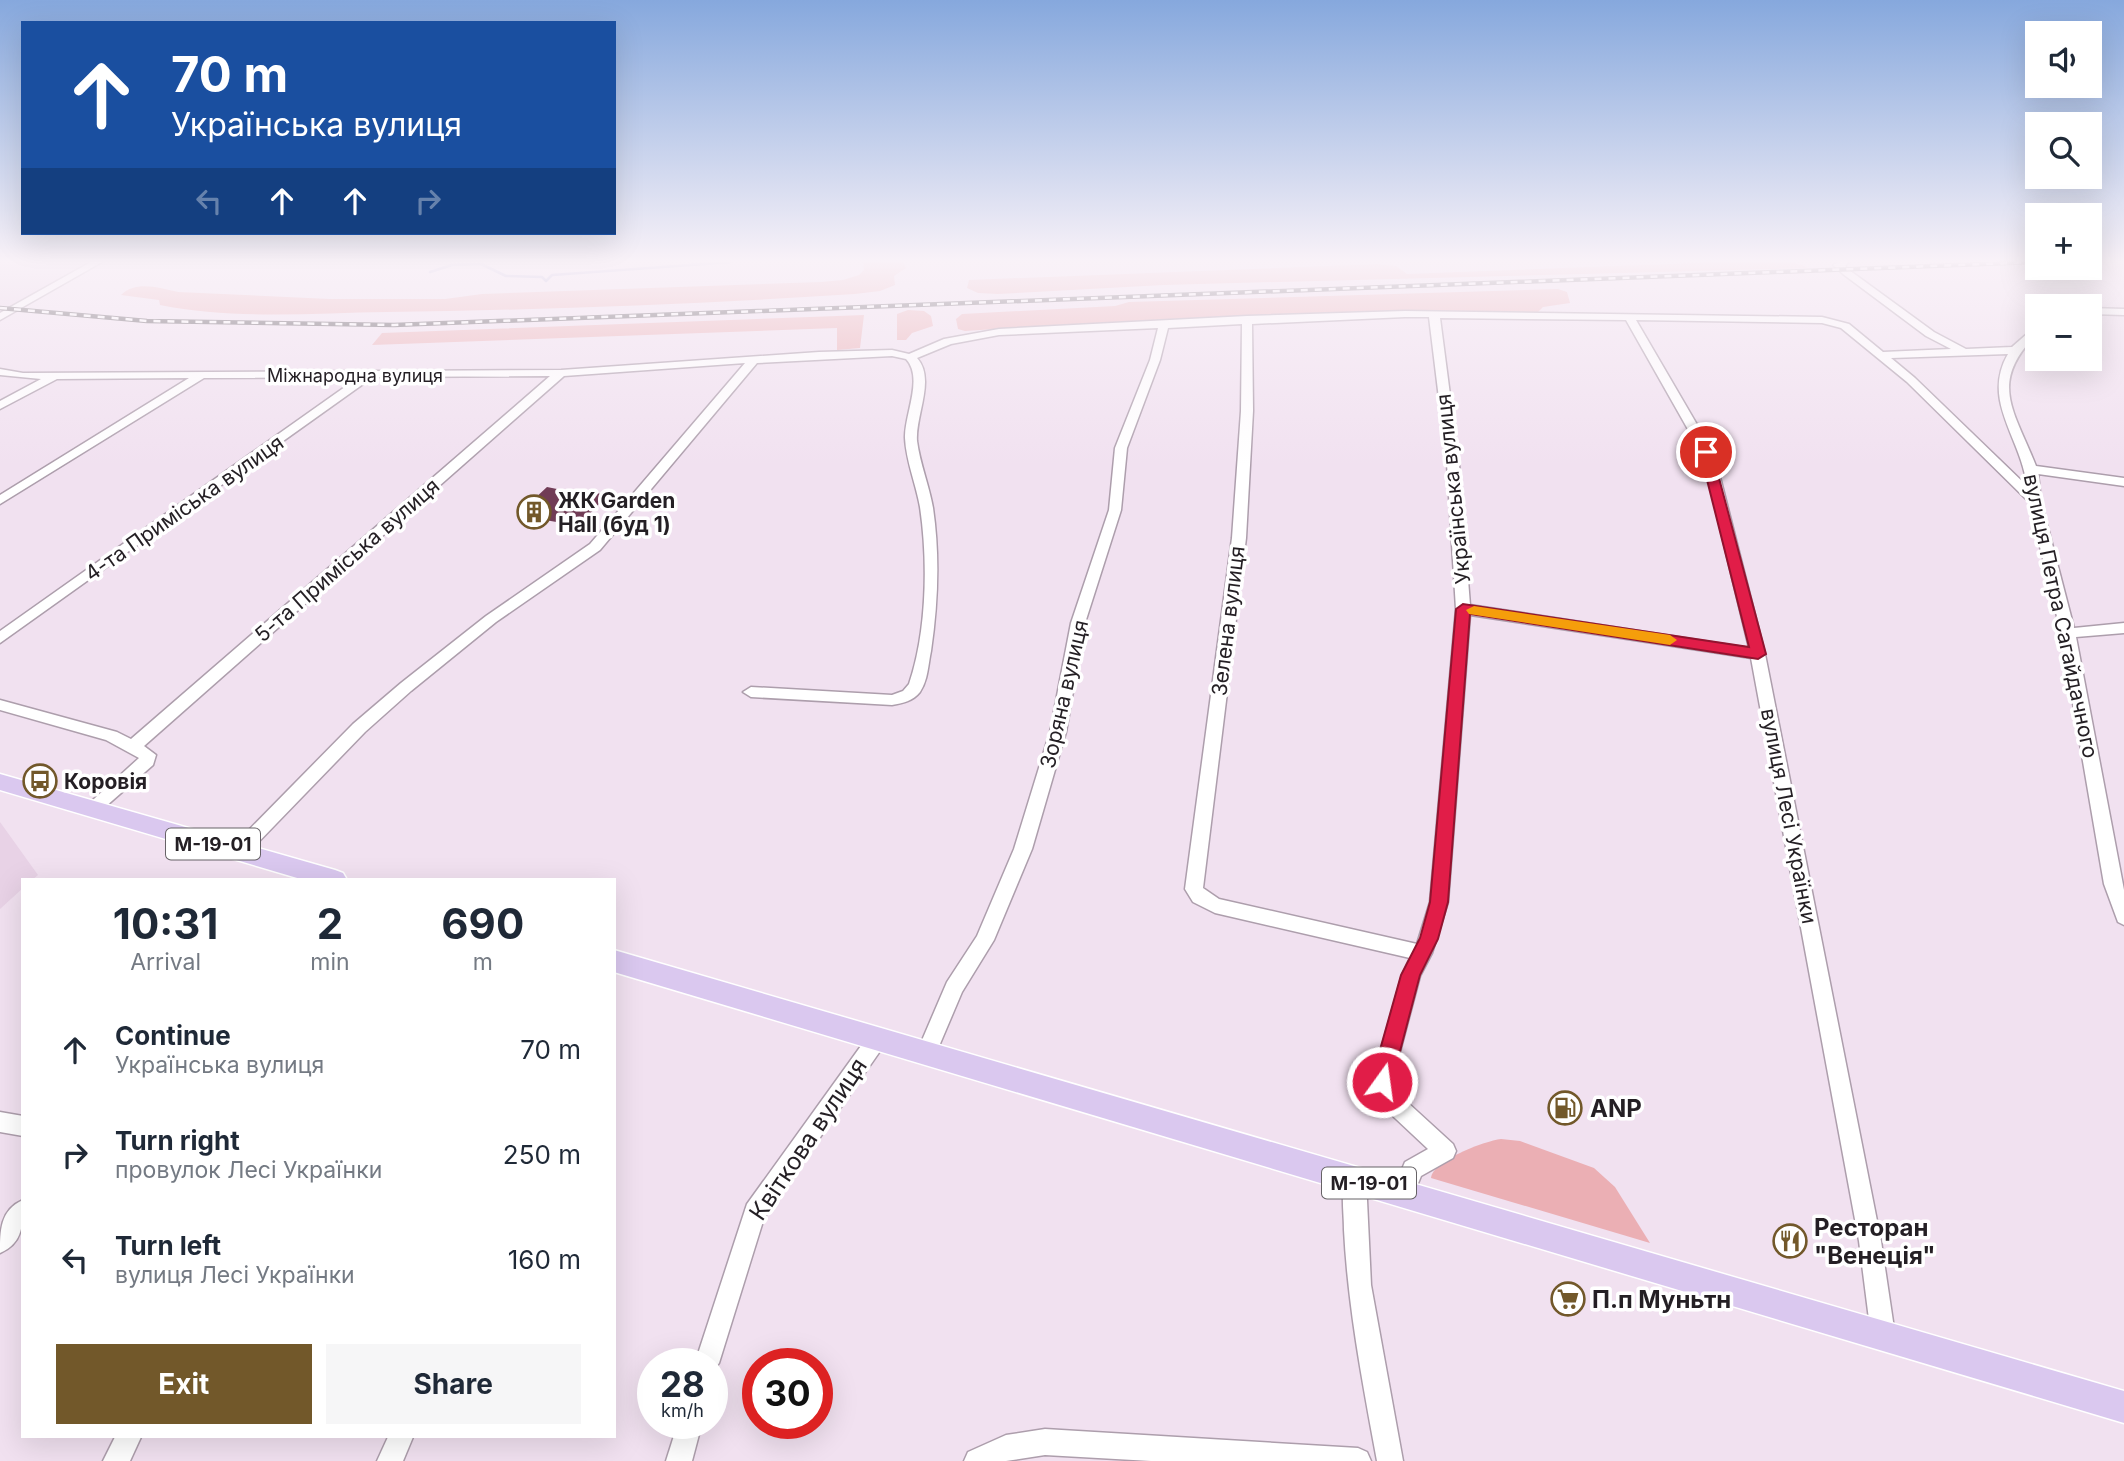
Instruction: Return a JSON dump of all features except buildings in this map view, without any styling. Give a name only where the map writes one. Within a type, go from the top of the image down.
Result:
[{"type":"main road","name":"М-19-01","points":[[0,782],[328,878]]},
{"type":"main road","name":"М-19-01","points":[[616,962],[2124,1407]]},
{"type":"street","points":[[910,357],[948,341],[984,334],[1053,330]]},
{"type":"street","name":"Зоряна вулиця","points":[[928,1052],[954,988],[985,940],[1023,849],[1058,732],[1078,623],[1112,524],[1118,497],[1121,448],[1155,360],[1162,330]]},
{"type":"street","name":"Зелена вулиця","points":[[1247,330],[1247,411],[1239,538],[1194,885],[1199,897],[1219,906],[1423,953]]},
{"type":"street","name":"Українська вулиця","points":[[1403,1193],[1413,1169],[1445,1151],[1387,1097],[1382,1082],[1411,975],[1423,953],[1439,902],[1463,609],[1453,464],[1435,330]]},
{"type":"street","name":"вулиця Лесі Українки","points":[[1636,330],[1700,440],[1711,465],[1758,654],[1870,1241],[1883,1335]]},
{"type":"street","points":[[1850,330],[1911,380],[2035,501]]},
{"type":"street","points":[[1925,330],[1963,351]]},
{"type":"street","name":"вулиця Петра Сагайдачного","points":[[2025,340],[2015,350],[2006,366],[2003,394],[2031,469],[2035,501],[2068,633],[2113,884],[2124,917]]},
{"type":"street","points":[[1878,355],[2015,350]]},
{"type":"street","name":"Міжнародна вулиця","points":[[0,372],[23,376],[561,373],[845,354],[892,353],[910,357]]},
{"type":"street","points":[[751,692],[887,700],[903,698],[916,689],[929,621],[932,552],[911,437],[912,409],[920,373],[918,363],[910,357]]},
{"type":"street","points":[[239,851],[396,695],[491,618],[595,547],[752,362]]},
{"type":"street","name":"5-та Приміська вулиця","points":[[134,747],[561,373]]},
{"type":"street","points":[[0,500],[202,375]]},
{"type":"street","points":[[0,406],[55,376]]},
{"type":"street","name":"4-та Приміська вулиця","points":[[0,638],[368,376]]},
{"type":"street","points":[[2031,469],[2124,482]]},
{"type":"street","points":[[1463,609],[1758,654]]},
{"type":"street","points":[[2068,633],[2124,628]]},
{"type":"street","points":[[0,705],[111,736],[148,755],[148,760],[91,809]]},
{"type":"street","name":"Квіткова вулиця","points":[[712,1348],[755,1212],[877,1038]]},
{"type":"street","points":[[0,1122],[21,1126]]},
{"type":"street","points":[[1355,1179],[1355,1215],[1365,1313],[1390,1461]]},
{"type":"street","points":[[0,1242],[21,1214]]},
{"type":"street","points":[[116,1461],[129,1438]]},
{"type":"street","points":[[390,1461],[401,1438]]},
{"type":"street","points":[[679,1461],[685,1439]]},
{"type":"street","points":[[977,1461],[1006,1448],[1066,1442],[1359,1461]]},
{"type":"shaded area","points":[[458,330],[777,330],[372,345],[382,333]]},
{"type":"shaded area","points":[[837,330],[862,330],[860,348],[837,350]]},
{"type":"shaded area","points":[[897,330],[920,330],[912,333],[906,340],[897,340]]},
{"type":"shaded area","points":[[0,822],[38,875],[34,878],[21,878],[21,890],[0,909]]},
{"type":"shaded area","points":[[1501,1139],[1520,1141],[1594,1168],[1615,1187],[1650,1243],[1431,1178],[1440,1165],[1449,1159]]},
{"type":"slow traffic","points":[[1474,610],[1670,640]]},
{"type":"place","name":"ЖК Garden Hall (буд 1)","points":[[534,512]]},
{"type":"place","name":"Коровія","points":[[40,781]]},
{"type":"place","name":"ANP","points":[[1565,1108]]},
{"type":"place","name":"Ресторан \"Венеція\"","points":[[1790,1241]]},
{"type":"place","name":"П.п Муньтн","points":[[1568,1299]]},
{"type":"route","points":[[1382,1082],[1411,975],[1429,939],[1439,902],[1463,609],[1758,654],[1706,452]]}]
